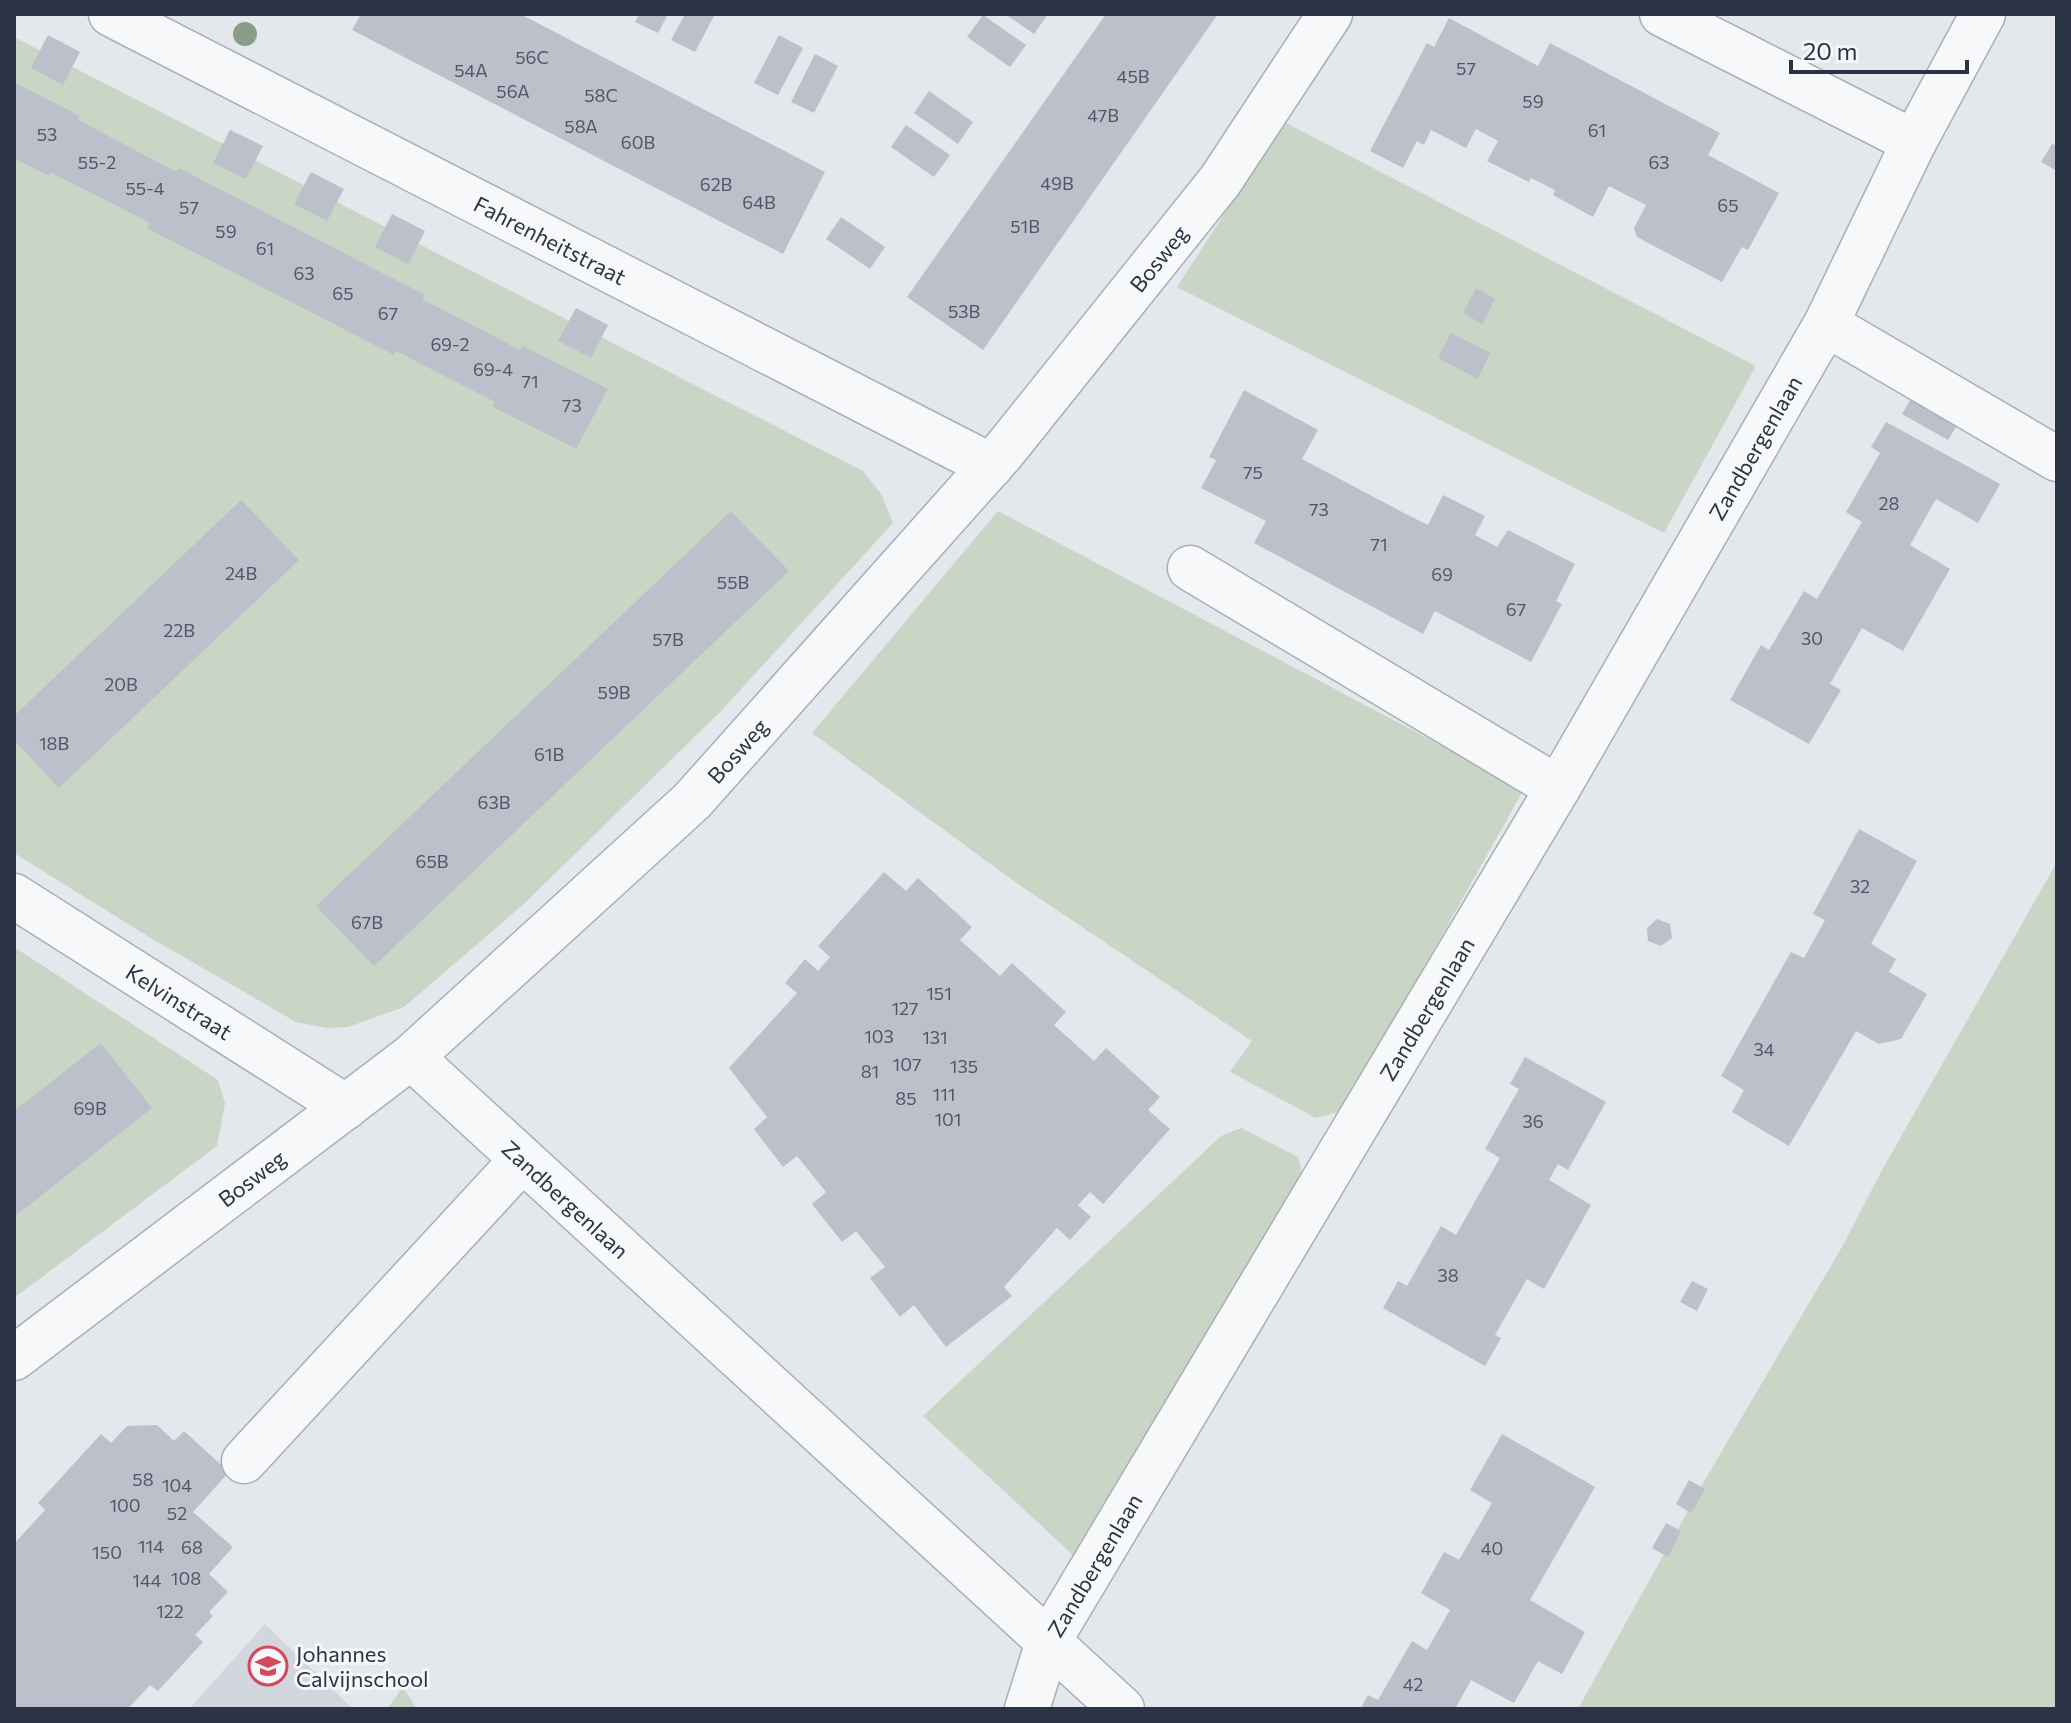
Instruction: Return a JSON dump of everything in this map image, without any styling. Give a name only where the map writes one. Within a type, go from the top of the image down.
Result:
[{"type":"street","name":"Fahrenheitstraat","points":[[111,14],[991,466]]},
{"type":"street","name":"Bosweg","points":[[14,1358],[411,1057],[692,801],[991,466],[1220,181],[1330,14]]},
{"type":"street","points":[[1662,14],[1914,142]]},
{"type":"street","name":"Zandbergenlaan","points":[[411,1057],[1048,1642],[1558,788],[1826,324],[1914,142],[1983,14]]},
{"type":"street","points":[[1826,324],[2057,459]]},
{"type":"street","points":[[1190,568],[1558,788]]},
{"type":"street","name":"Kelvinstraat","points":[[14,896],[346,1107]]},
{"type":"street","points":[[244,1461],[522,1160]]},
{"type":"street","points":[[1027,1709],[1048,1642],[1122,1709]]},
{"type":"shaded area","name":"Johannes Calvijnschool","points":[[265,1624],[353,1709],[189,1709]]},
{"type":"green space","points":[[14,37],[863,471],[881,494],[893,523],[721,711],[525,903],[404,1007],[348,1027],[327,1028],[296,1022],[149,937],[14,853]]},
{"type":"green space","points":[[1284,122],[1756,366],[1664,533],[1177,287]]},
{"type":"green space","points":[[998,511],[1524,789],[1344,1110],[1316,1118],[1230,1072],[1252,1041],[1015,882],[812,733]]},
{"type":"green space","points":[[2057,862],[2057,1709],[1578,1709],[1709,1473],[1842,1247],[1881,1172]]},
{"type":"green space","points":[[14,947],[218,1080],[225,1103],[217,1146],[14,1298]]},
{"type":"green space","points":[[1241,1128],[1298,1157],[1304,1180],[1088,1569],[923,1416],[1221,1136]]},
{"type":"green space","points":[[403,1687],[417,1709],[387,1709]]},
{"type":"building","points":[[361,14],[520,14],[825,172],[783,254],[352,30]]},
{"type":"building","points":[[639,14],[668,14],[658,33],[635,22]]},
{"type":"building","points":[[685,14],[715,14],[695,52],[671,40]]},
{"type":"building","points":[[1005,14],[1048,14],[1034,34]]},
{"type":"building","points":[[1106,14],[1218,14],[983,350],[907,297]]},
{"type":"building","points":[[983,15],[1026,45],[1010,67],[967,37]]},
{"type":"building","points":[[1449,18],[1538,66],[1550,43],[1720,133],[1708,155],[1779,193],[1748,250],[1742,247],[1722,282],[1637,237],[1634,228],[1646,205],[1609,186],[1593,217],[1553,195],[1555,190],[1531,178],[1529,182],[1487,161],[1498,141],[1476,129],[1466,148],[1431,130],[1424,145],[1417,141],[1403,168],[1370,151],[1427,43],[1434,47]]},
{"type":"building","points":[[48,35],[80,52],[63,85],[31,68]]},
{"type":"building","points":[[779,35],[803,48],[778,95],[754,83]]},
{"type":"building","points":[[815,54],[838,66],[814,113],[791,102]]},
{"type":"building","points":[[14,82],[175,171],[179,168],[425,295],[422,299],[520,350],[523,346],[608,389],[576,449],[493,407],[495,402],[396,351],[394,355],[147,228],[150,223],[100,197],[14,158]]},
{"type":"building","points":[[929,91],[973,122],[958,144],[914,113]]},
{"type":"building","points":[[906,125],[950,155],[934,177],[891,147]]},
{"type":"building","points":[[230,130],[263,146],[246,179],[213,163]]},
{"type":"building","points":[[2052,144],[2057,146],[2057,171],[2041,162]]},
{"type":"building","points":[[311,172],[344,189],[327,221],[294,204]]},
{"type":"building","points":[[392,214],[425,231],[408,264],[375,247]]},
{"type":"building","points":[[841,217],[885,247],[870,269],[826,239]]},
{"type":"building","points":[[1476,288],[1495,299],[1482,324],[1463,313]]},
{"type":"building","points":[[576,308],[608,325],[591,358],[558,341]]},
{"type":"building","points":[[1451,333],[1490,353],[1478,379],[1438,358]]},
{"type":"building","points":[[1918,387],[1964,414],[1948,440],[1902,414]]},
{"type":"building","points":[[1244,390],[1318,430],[1302,459],[1404,513],[1428,525],[1443,495],[1485,516],[1475,535],[1497,547],[1508,530],[1575,564],[1556,601],[1562,604],[1531,662],[1435,611],[1423,634],[1254,543],[1266,521],[1201,488],[1216,460],[1209,457]]},
{"type":"building","points":[[1886,422],[2000,484],[1978,523],[1936,499],[1910,545],[1950,569],[1903,651],[1862,628],[1830,684],[1841,690],[1809,744],[1730,700],[1761,645],[1769,650],[1804,591],[1817,599],[1862,522],[1846,512],[1880,453],[1871,447]]},
{"type":"building","points":[[241,500],[299,560],[59,788],[14,740],[14,716]]},
{"type":"building","points":[[731,511],[789,571],[374,966],[316,906]]},
{"type":"building","points":[[1859,829],[1917,861],[1871,944],[1896,959],[1889,972],[1927,994],[1901,1039],[1879,1044],[1856,1031],[1789,1146],[1732,1112],[1744,1090],[1721,1076],[1791,952],[1804,958],[1825,920],[1813,914]]},
{"type":"building","points":[[884,872],[906,891],[918,878],[972,927],[960,940],[1000,976],[1012,963],[1066,1012],[1054,1025],[1094,1061],[1106,1048],[1160,1097],[1148,1110],[1170,1129],[1103,1204],[1090,1192],[1078,1205],[1091,1217],[1070,1240],[1057,1228],[1004,1287],[1012,1296],[946,1347],[914,1305],[900,1317],[870,1278],[885,1267],[856,1231],[842,1242],[812,1204],[826,1192],[797,1156],[783,1167],[754,1129],[767,1117],[729,1068],[797,993],[785,983],[805,959],[818,971],[830,957],[818,946]]},
{"type":"building","points":[[1657,919],[1670,924],[1672,938],[1661,946],[1648,941],[1647,928]]},
{"type":"building","points":[[101,1043],[152,1108],[14,1217],[14,1111]]},
{"type":"building","points":[[1525,1057],[1606,1102],[1568,1170],[1558,1164],[1549,1180],[1591,1205],[1544,1289],[1527,1279],[1495,1335],[1501,1338],[1485,1366],[1383,1308],[1398,1281],[1407,1286],[1441,1226],[1456,1235],[1500,1158],[1485,1149],[1519,1089],[1510,1084]]},
{"type":"building","points":[[1692,1281],[1708,1289],[1697,1311],[1680,1302]]},
{"type":"building","points":[[157,1425],[174,1441],[184,1431],[229,1472],[193,1512],[233,1547],[209,1574],[228,1592],[209,1612],[213,1616],[195,1635],[203,1642],[158,1691],[150,1685],[128,1709],[14,1709],[14,1544],[45,1510],[38,1503],[101,1434],[111,1443],[127,1426]]},
{"type":"building","points":[[1502,1434],[1595,1487],[1530,1600],[1585,1632],[1562,1674],[1538,1661],[1514,1703],[1471,1680],[1455,1709],[1360,1709],[1368,1695],[1378,1700],[1412,1641],[1427,1650],[1450,1610],[1421,1593],[1444,1552],[1459,1560],[1492,1503],[1470,1490]]},
{"type":"building","points":[[1689,1480],[1705,1489],[1691,1513],[1676,1504]]},
{"type":"building","points":[[1666,1523],[1681,1531],[1668,1557],[1652,1548]]},
{"type":"place","name":"Johannes Calvijnschool","points":[[268,1666]]}]
